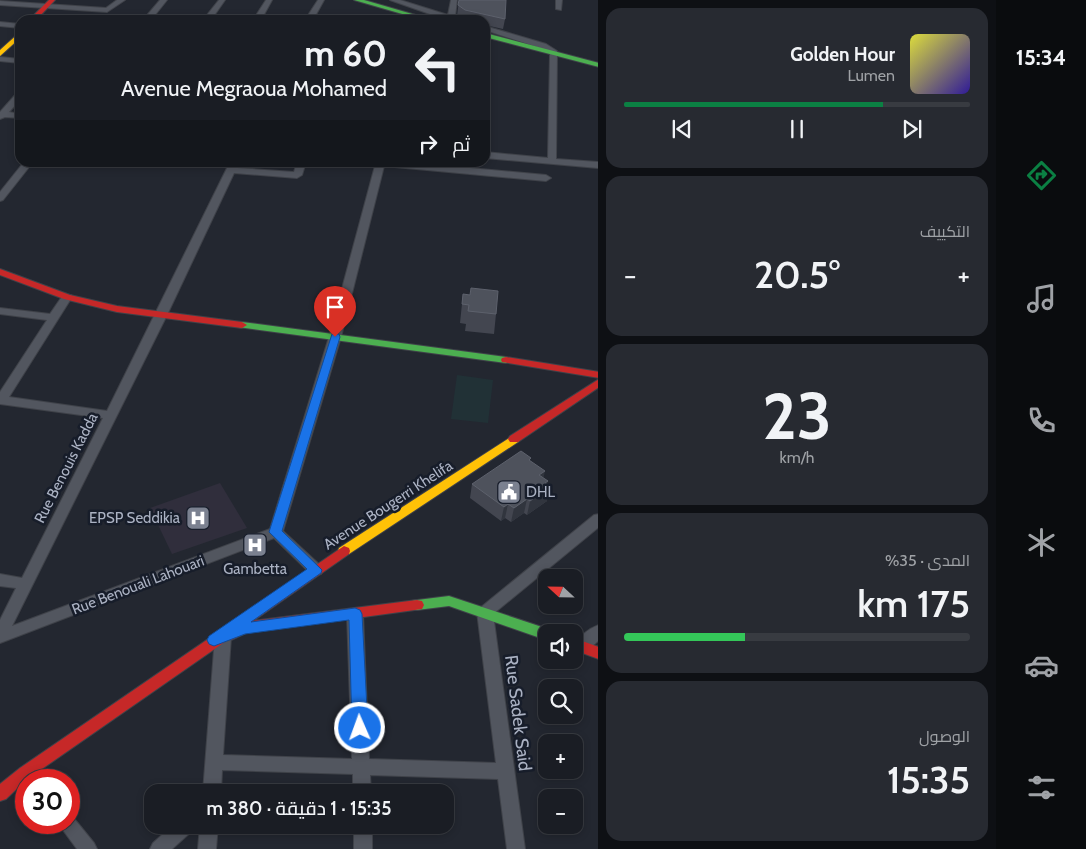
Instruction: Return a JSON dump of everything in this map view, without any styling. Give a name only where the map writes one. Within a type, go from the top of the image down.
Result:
[{"type":"main road","points":[[357,0],[378,2],[412,15]]},
{"type":"main road","points":[[37,15],[49,3]]},
{"type":"main road","points":[[0,54],[15,35]]},
{"type":"main road","points":[[490,36],[598,66]]},
{"type":"main road","points":[[0,272],[67,297],[108,307],[471,354],[598,375]]},
{"type":"main road","name":"Avenue Bougerri Khelifa","points":[[39,769],[316,570],[598,382]]},
{"type":"main road","points":[[218,639],[244,628],[449,601],[538,631]]},
{"type":"main road","points":[[583,647],[598,653]]},
{"type":"main road","name":"Avenue Bougerri Khelifa","points":[[0,794],[15,785]]},
{"type":"street","points":[[0,10],[3,4],[26,2],[107,10],[122,0]]},
{"type":"street","points":[[152,15],[164,0]]},
{"type":"street","points":[[212,15],[222,0]]},
{"type":"street","points":[[260,15],[269,0]]},
{"type":"street","points":[[312,15],[321,0]]},
{"type":"street","points":[[393,0],[440,15]]},
{"type":"street","points":[[453,15],[454,0]]},
{"type":"street","points":[[559,0],[559,9]]},
{"type":"street","points":[[0,24],[15,26]]},
{"type":"street","points":[[490,30],[543,46],[554,53],[546,191]]},
{"type":"street","points":[[0,60],[15,61]]},
{"type":"street","points":[[1,115],[15,100]]},
{"type":"street","points":[[1,115],[15,116]]},
{"type":"street","points":[[490,155],[598,165]]},
{"type":"street","points":[[0,198],[25,167]]},
{"type":"street","name":"Rue Benouis Kadda","points":[[0,636],[161,315],[233,167]]},
{"type":"street","points":[[240,167],[297,175],[300,167]]},
{"type":"street","points":[[316,570],[276,532],[335,337],[380,167]]},
{"type":"street","points":[[425,167],[546,178]]},
{"type":"street","points":[[67,297],[0,400],[110,415]]},
{"type":"street","points":[[0,311],[54,318]]},
{"type":"street","points":[[485,612],[598,519]]},
{"type":"street","name":"Rue Benouali Lahouari","points":[[0,636],[276,532]]},
{"type":"street","points":[[0,580],[26,584]]},
{"type":"street","name":"Rue Sadek Said","points":[[485,612],[516,849]]},
{"type":"street","points":[[355,614],[362,784]]},
{"type":"street","points":[[583,641],[598,631]]},
{"type":"street","points":[[213,784],[216,762],[218,639]]},
{"type":"street","points":[[216,762],[505,771]]},
{"type":"street","points":[[76,834],[88,849]]},
{"type":"street","points":[[159,849],[176,834]]},
{"type":"street","points":[[207,849],[208,834]]},
{"type":"street","points":[[362,834],[363,849]]},
{"type":"shaded area","points":[[457,375],[493,380],[488,423],[451,419]]},
{"type":"shaded area","name":"EPSP Seddikia","points":[[220,483],[247,528],[172,554],[150,508]]},
{"type":"building","points":[[459,0],[506,0],[505,19],[465,10],[458,5]]},
{"type":"building","points":[[471,288],[498,291],[496,314],[468,311],[469,305],[462,304],[463,294],[470,295]]},
{"type":"building","points":[[521,451],[531,458],[529,460],[545,471],[539,475],[548,481],[545,483],[550,487],[530,501],[527,499],[514,508],[508,504],[504,507],[472,484]]},
{"type":"traffic: fast","points":[[357,0],[412,15]]},
{"type":"traffic: fast","points":[[490,36],[598,65]]},
{"type":"traffic: fast","points":[[242,325],[506,360]]},
{"type":"traffic: fast","points":[[417,605],[449,601],[538,631]]},
{"type":"traffic: slow","points":[[0,54],[15,39]]},
{"type":"traffic: slow","points":[[344,551],[514,439]]},
{"type":"traffic: jam","points":[[37,15],[52,0]]},
{"type":"traffic: jam","points":[[0,272],[67,297],[117,309],[242,325]]},
{"type":"traffic: jam","points":[[506,360],[598,375]]},
{"type":"traffic: jam","points":[[514,439],[598,383]]},
{"type":"traffic: jam","points":[[0,794],[25,773],[344,551]]},
{"type":"traffic: jam","points":[[231,634],[244,628],[417,605]]},
{"type":"traffic: jam","points":[[583,647],[598,653]]},
{"type":"place","name":"DHL","points":[[509,492]]},
{"type":"place","name":"EPSP Seddikia","points":[[198,518]]},
{"type":"place","name":"Gambetta","points":[[255,545]]},
{"type":"route","points":[[335,337],[276,532],[316,570],[214,640],[244,628],[355,614],[360,728]]}]
